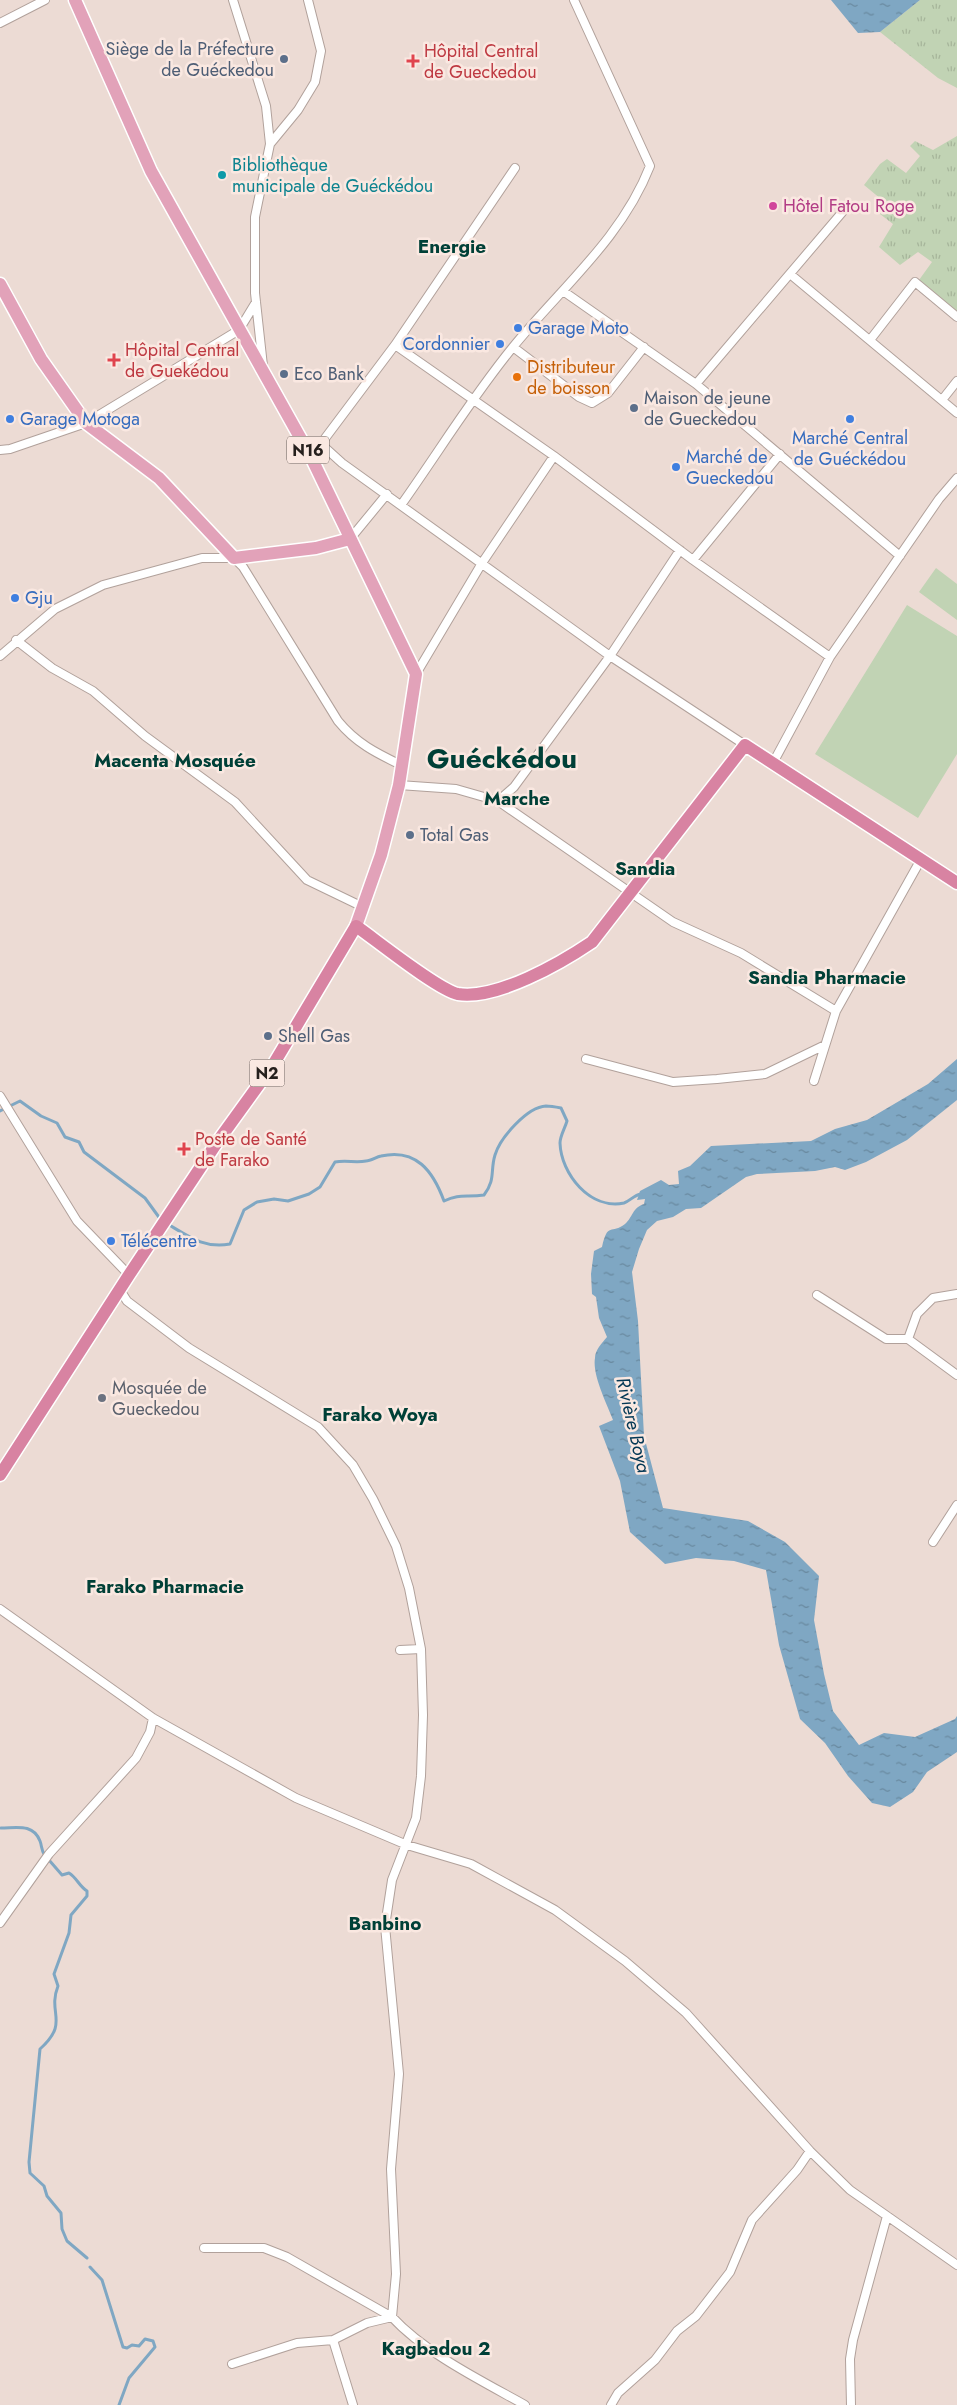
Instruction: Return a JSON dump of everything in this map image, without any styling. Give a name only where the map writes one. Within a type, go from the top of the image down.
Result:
[{"type":"highway","points":[[356,926],[441,986],[458,994],[479,993],[534,976],[564,962],[592,942],[744,744],[920,861],[957,883]]},
{"type":"highway","name":"N2","points":[[0,1474],[218,1141],[273,1065],[356,926]]},
{"type":"main road","name":"N16","points":[[75,0],[151,171],[311,457],[416,674]]},
{"type":"main road","points":[[0,284],[41,359],[86,423],[159,478],[234,558],[301,550],[350,539]]},
{"type":"main road","points":[[356,926],[383,847],[399,785],[416,674]]},
{"type":"street","points":[[0,23],[45,0]]},
{"type":"street","points":[[233,0],[266,106],[270,144],[255,217],[256,302],[264,373]]},
{"type":"street","points":[[270,144],[298,110],[314,82],[321,51],[308,0]]},
{"type":"street","points":[[401,505],[513,347],[596,256],[640,191],[650,166],[574,0]]},
{"type":"street","points":[[311,457],[395,345],[516,168]]},
{"type":"street","points":[[696,384],[845,209]]},
{"type":"street","points":[[790,274],[957,413]]},
{"type":"street","points":[[870,340],[915,282],[957,317]]},
{"type":"street","points":[[563,291],[696,384],[900,556]]},
{"type":"street","points":[[0,450],[10,449],[86,423],[239,330],[256,302]]},
{"type":"street","points":[[395,345],[554,456],[692,560],[830,657]]},
{"type":"street","points":[[513,347],[579,397],[592,403],[608,392],[644,347]]},
{"type":"street","points":[[942,400],[957,381]]},
{"type":"street","points":[[321,444],[342,463],[610,656],[744,744]]},
{"type":"street","points":[[692,560],[780,454]]},
{"type":"street","points":[[416,674],[482,563],[554,456]]},
{"type":"street","points":[[773,763],[830,657],[939,499],[957,478]]},
{"type":"street","points":[[350,539],[387,494]]},
{"type":"street","points":[[498,801],[514,787],[610,656],[680,550]]},
{"type":"street","points":[[0,656],[16,640],[55,609],[103,585],[202,558],[234,558],[243,567],[338,721],[351,737],[371,751],[401,765]]},
{"type":"street","points":[[16,640],[52,668],[93,691],[146,736],[234,802],[307,880],[363,907]]},
{"type":"street","points":[[399,785],[456,789],[498,801],[673,922],[741,953],[836,1011]]},
{"type":"street","points":[[814,1081],[836,1011],[920,861]]},
{"type":"street","points":[[586,1059],[673,1082],[764,1074],[825,1045]]},
{"type":"street","points":[[2,1099],[77,1221],[129,1275]]},
{"type":"street","points":[[120,1290],[127,1301],[188,1348],[318,1427],[353,1465],[374,1499],[396,1546],[409,1588],[421,1648],[423,1716],[421,1776],[416,1818],[392,1880],[385,1926],[399,2074],[391,2169],[396,2274],[392,2317]]},
{"type":"street","points":[[908,1339],[917,1314],[933,1298],[957,1294]]},
{"type":"street","points":[[817,1295],[886,1339],[908,1339],[957,1375]]},
{"type":"street","points":[[933,1542],[957,1505]]},
{"type":"street","points":[[0,1608],[153,1718],[296,1798],[351,1823],[407,1845],[471,1864],[555,1910],[625,1961],[686,2013],[810,2151],[850,2190],[957,2265]]},
{"type":"street","points":[[400,1650],[421,1648]]},
{"type":"street","points":[[0,1923],[48,1854],[136,1758],[150,1732],[153,1718]]},
{"type":"street","points":[[611,2405],[618,2393],[655,2360],[677,2331],[702,2308],[730,2272],[752,2220],[797,2170],[810,2151]]},
{"type":"street","points":[[851,2405],[850,2360],[853,2340],[887,2216]]},
{"type":"street","points":[[204,2248],[264,2248],[287,2257],[392,2317],[406,2332],[472,2375],[525,2405]]},
{"type":"street","points":[[232,2364],[297,2343],[333,2340],[368,2322],[392,2317]]},
{"type":"street","points":[[333,2340],[353,2405]]},
{"type":"green space","points":[[920,0],[957,0],[957,88],[938,78],[880,32]]},
{"type":"green space","points":[[957,136],[957,313],[919,280],[932,262],[918,252],[900,265],[879,247],[893,224],[880,214],[887,204],[864,185],[880,164],[887,159],[906,173],[920,156],[910,146],[915,141],[933,150]]},
{"type":"green space","points":[[936,568],[957,584],[957,620],[919,592]]},
{"type":"green space","points":[[907,605],[957,636],[957,754],[918,818],[815,754]]},
{"type":"water","points":[[831,0],[920,0],[880,32],[858,33]]},
{"type":"water","name":"Rivière Boya","points":[[957,1059],[957,1100],[907,1140],[866,1162],[845,1170],[835,1167],[815,1171],[757,1174],[746,1177],[701,1208],[686,1209],[673,1217],[657,1221],[647,1230],[632,1272],[638,1321],[644,1436],[663,1508],[748,1521],[785,1542],[819,1576],[814,1620],[824,1674],[833,1711],[859,1745],[884,1733],[915,1737],[955,1719],[957,1716],[957,1752],[927,1772],[913,1792],[890,1807],[872,1803],[848,1776],[825,1743],[800,1719],[779,1645],[766,1570],[734,1561],[696,1558],[665,1564],[630,1532],[620,1481],[599,1426],[613,1420],[596,1373],[595,1355],[607,1337],[599,1318],[596,1297],[592,1294],[591,1274],[594,1251],[602,1247],[608,1231],[625,1224],[635,1210],[644,1204],[645,1199],[637,1200],[640,1191],[661,1180],[669,1185],[679,1184],[678,1171],[690,1166],[711,1146],[811,1141],[835,1129],[867,1120],[928,1084]]},
{"type":"waterway","points":[[0,1111],[20,1101],[41,1116],[57,1123],[65,1137],[79,1142],[84,1152],[145,1198],[161,1220]]},
{"type":"waterway","points":[[166,1223],[189,1237],[204,1243],[212,1245],[230,1244],[244,1210],[257,1202],[274,1199],[288,1201],[309,1194],[320,1187],[335,1162],[368,1161],[393,1154],[404,1155],[421,1164],[434,1180],[444,1201],[459,1196],[484,1195],[490,1184],[495,1155],[502,1140],[523,1117],[546,1106],[561,1108],[567,1121],[560,1140],[562,1155],[572,1177],[580,1187],[600,1201],[612,1204],[624,1203],[641,1194]]},
{"type":"waterway","points":[[1,1828],[18,1827],[33,1831],[40,1841],[45,1856]]},
{"type":"waterway","points":[[49,1860],[62,1875],[69,1873],[72,1875],[87,1891],[87,1896],[71,1915],[69,1933],[54,1974],[58,1986],[55,1996],[56,2025],[49,2040],[40,2049],[29,2162],[30,2173],[44,2186],[47,2196],[61,2213],[62,2229],[67,2241],[87,2258]]},
{"type":"waterway","points":[[90,2267],[102,2280],[123,2347],[139,2346],[145,2339],[153,2341],[155,2347],[129,2378],[119,2405]]},
{"type":"place","name":"Siège de la Préfecture de Guéckedou","points":[[284,59]]},
{"type":"place","name":"Hôpital Central de Gueckedou","points":[[413,61]]},
{"type":"place","name":"Bibliothèque municipale de Guéckédou","points":[[222,175]]},
{"type":"place","name":"Hôtel Fatou Roge","points":[[773,206]]},
{"type":"place","name":"Garage Moto","points":[[518,328]]},
{"type":"place","name":"Cordonnier","points":[[500,344]]},
{"type":"place","name":"Hôpital Central de Guekédou","points":[[114,360]]},
{"type":"place","name":"Eco Bank","points":[[284,374]]},
{"type":"place","name":"Distributeur de boisson","points":[[517,377]]},
{"type":"place","name":"Maison de jeune de Gueckedou","points":[[634,408]]},
{"type":"place","name":"Garage Motoga","points":[[10,419]]},
{"type":"place","name":"Marché Central de Guéckédou","points":[[850,419]]},
{"type":"place","name":"Marché de Gueckedou","points":[[676,467]]},
{"type":"place","name":"Gju","points":[[15,598]]},
{"type":"place","name":"Total Gas","points":[[410,835]]},
{"type":"place","name":"Shell Gas","points":[[268,1036]]},
{"type":"place","name":"Poste de Santé de Farako","points":[[184,1149]]},
{"type":"place","name":"Télécentre","points":[[111,1241]]},
{"type":"place","name":"Mosquée de Gueckedou","points":[[102,1398]]},
{"type":"district","name":"Energie","points":[[452,246]]},
{"type":"district","name":"Guéckédou","points":[[502,758]]},
{"type":"district","name":"Macenta Mosquée","points":[[175,760]]},
{"type":"district","name":"Marche","points":[[517,798]]},
{"type":"district","name":"Sandia","points":[[645,868]]},
{"type":"district","name":"Sandia Pharmacie","points":[[827,977]]},
{"type":"district","name":"Farako Woya","points":[[380,1414]]},
{"type":"district","name":"Farako Pharmacie","points":[[165,1586]]},
{"type":"district","name":"Banbino","points":[[385,1923]]},
{"type":"district","name":"Kagbadou 2","points":[[436,2348]]}]
